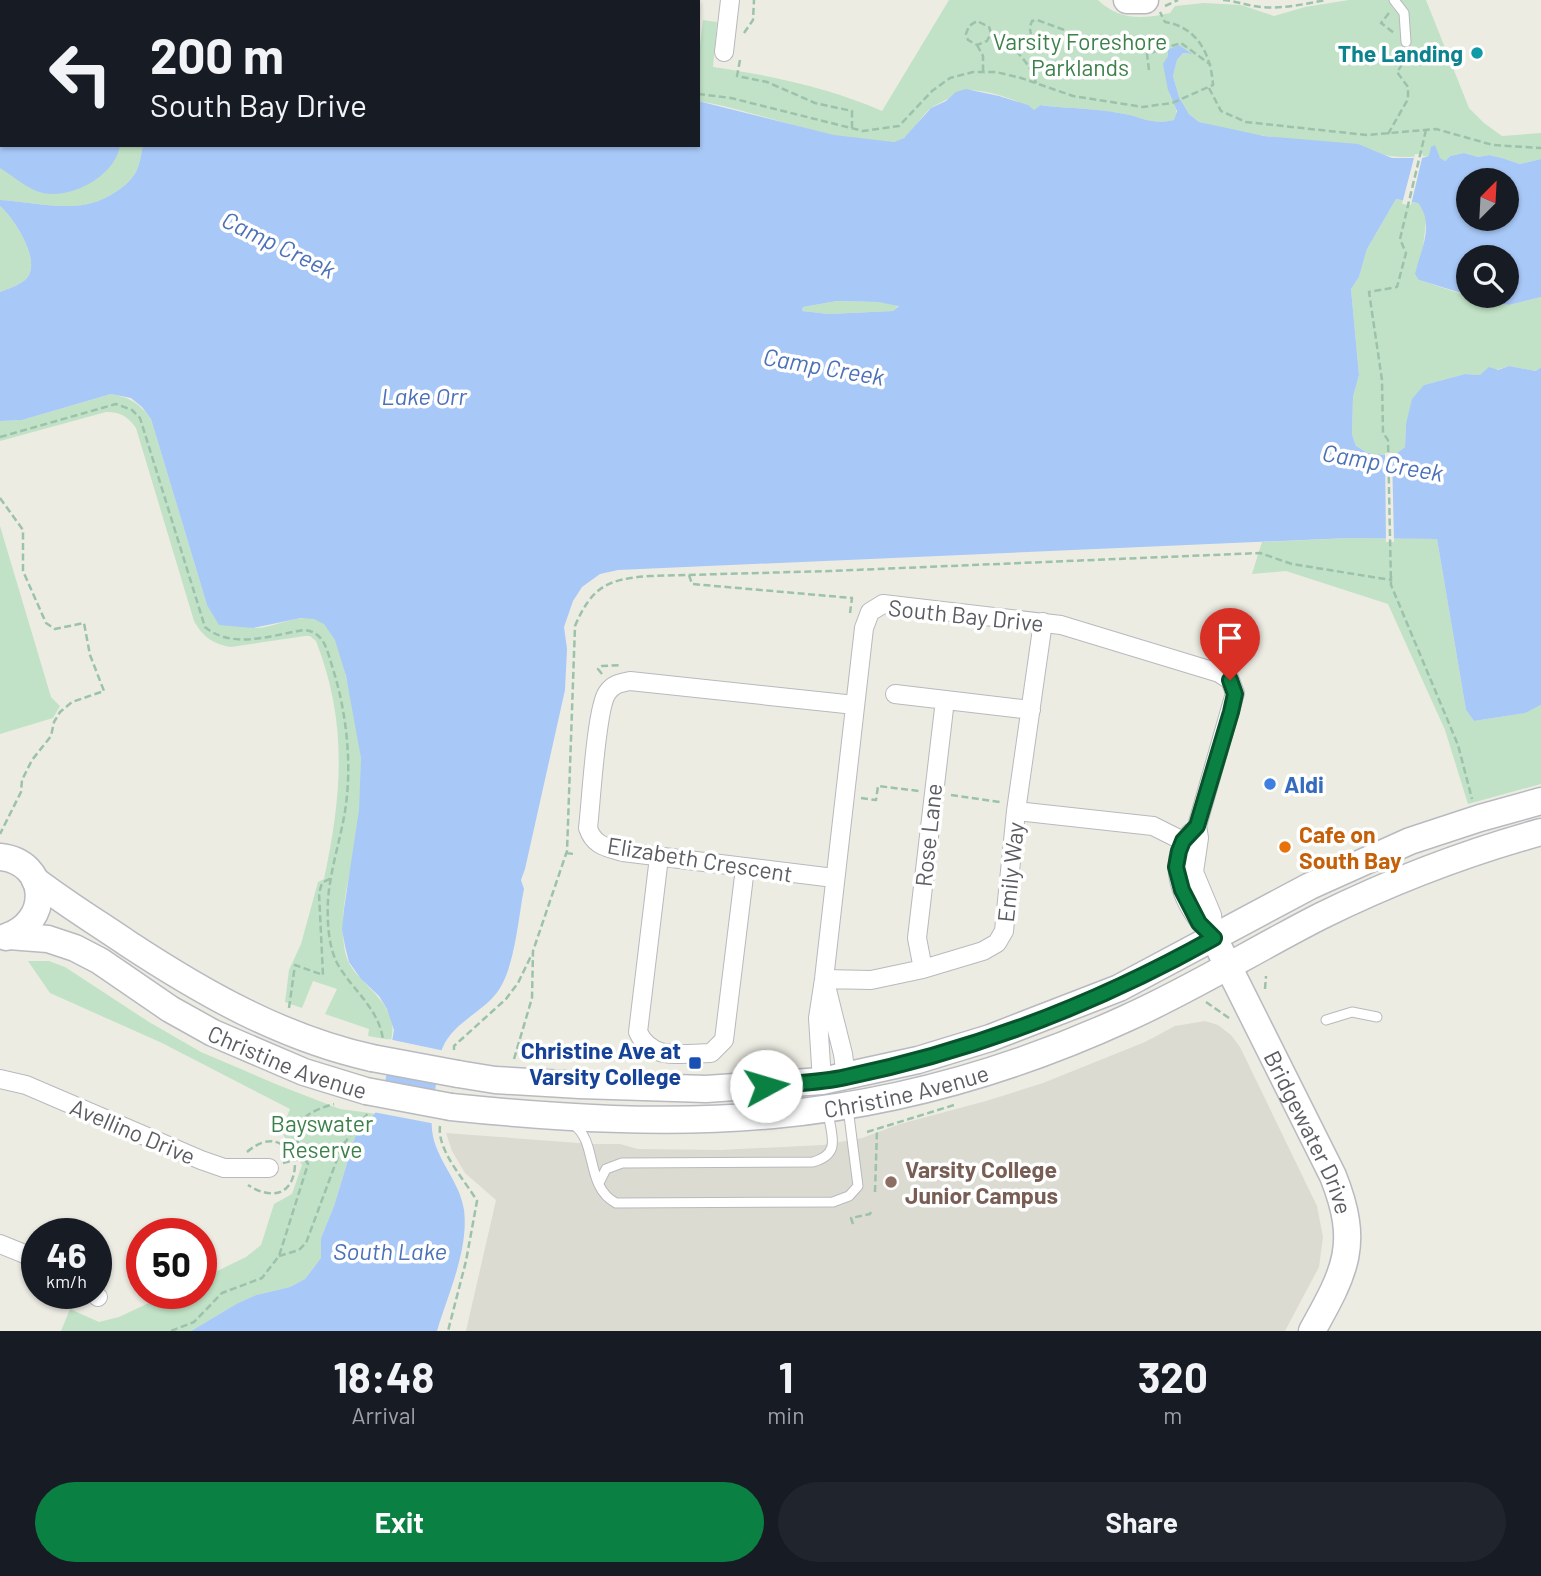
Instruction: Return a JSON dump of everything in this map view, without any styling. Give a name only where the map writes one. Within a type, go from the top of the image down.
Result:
[{"type":"main road","points":[[1127,0],[1152,5]]},
{"type":"main road","name":"Christine Avenue","points":[[0,858],[20,863],[35,880],[79,912],[174,974],[225,1003],[297,1036],[458,1074],[495,1080],[676,1089],[766,1086],[834,1079],[954,1049],[1069,1009],[1119,988],[1310,886],[1410,841],[1541,801]]},
{"type":"main road","name":"Christine Avenue","points":[[4,938],[48,939],[75,947],[213,1034],[368,1102],[561,1116],[693,1119],[775,1115],[837,1107],[975,1075],[1066,1044],[1138,1013],[1323,915],[1426,869],[1463,854],[1541,832]]},
{"type":"main road","name":"Christine Avenue","points":[[4,938],[29,924],[36,914],[39,891],[35,880]]},
{"type":"main road","name":"Bridgewater Drive","points":[[1214,938],[1333,1176],[1348,1222],[1343,1271],[1312,1331]]},
{"type":"main road","points":[[834,1079],[837,1107]]},
{"type":"street","points":[[730,0],[733,51]]},
{"type":"street","name":"South Bay Drive","points":[[834,1079],[818,1018],[864,628],[875,607],[892,604],[1061,625],[1219,673],[1230,680],[1235,694],[1197,826],[1199,838],[1194,873],[1212,915],[1214,938]]},
{"type":"street","name":"Emily Way","points":[[824,979],[871,980],[923,969],[983,951],[997,943],[1004,931],[1011,807],[1031,710],[1043,622]]},
{"type":"street","name":"Elizabeth Crescent","points":[[834,878],[623,852],[598,845],[591,838],[588,828],[600,722],[606,694],[617,683],[631,681],[855,705]]},
{"type":"street","points":[[895,694],[1031,710]]},
{"type":"street","name":"Rose Lane","points":[[923,969],[917,938],[944,700]]},
{"type":"street","points":[[1011,807],[1153,826],[1183,841],[1176,867],[1179,881],[1199,923],[1214,938]]},
{"type":"street","name":"South Bay Drive","points":[[1183,841],[1197,826]]},
{"type":"street","points":[[659,857],[638,1032],[652,1051],[665,1054],[711,1053],[724,1040],[745,868]]},
{"type":"street","name":"Avellino Drive","points":[[0,1079],[26,1086],[212,1164],[232,1168],[269,1168]]},
{"type":"street","points":[[0,1244],[21,1253]]},
{"type":"lane","points":[[1394,2],[1405,13],[1406,43]]},
{"type":"lane","points":[[1326,1020],[1352,1012],[1377,1017]]},
{"type":"lane","points":[[561,1116],[581,1132],[598,1185],[608,1199],[616,1203],[827,1202],[841,1199],[855,1191],[858,1186],[837,1107]]},
{"type":"lane","points":[[598,1185],[606,1170],[622,1163],[813,1162],[823,1159],[829,1155],[833,1145],[837,1107]]},
{"type":"path","points":[[743,35],[753,20],[754,0]]},
{"type":"path","points":[[700,94],[732,98],[863,131],[899,126],[932,91],[950,78],[983,71],[1036,83],[1073,96],[1121,105],[1143,107],[1172,103],[1213,85],[1209,56],[1198,40],[1176,24],[1165,22],[1152,5],[1178,0]]},
{"type":"path","points":[[1223,0],[1265,7],[1296,6],[1326,0]]},
{"type":"path","points":[[1388,134],[1408,99],[1408,87],[1396,72],[1410,53],[1406,43],[1381,23],[1394,2]]},
{"type":"path","points":[[1061,77],[1061,66],[1056,59],[1034,41],[1030,33],[1032,22],[1037,20],[1081,36],[1100,38],[1122,52],[1125,46],[1145,36],[1152,37]]},
{"type":"path","points":[[983,71],[983,56],[966,34],[969,26],[977,21],[983,23],[991,33],[1029,63],[1036,83]]},
{"type":"path","points":[[977,45],[987,41],[991,33]]},
{"type":"path","points":[[1149,70],[1147,54],[1181,43],[1211,65]]},
{"type":"path","points":[[733,51],[737,76],[767,82],[815,103],[852,111],[852,128]]},
{"type":"path","points":[[1209,88],[1221,111],[1238,120],[1354,133],[1388,134],[1436,129],[1511,148],[1541,148]]},
{"type":"path","points":[[1426,130],[1406,206],[1400,239],[1406,253],[1397,287],[1369,292],[1382,380],[1383,433],[1388,440],[1391,585],[1458,745],[1472,799]]},
{"type":"path","points":[[0,437],[116,404],[132,410],[140,418],[205,627],[213,634],[226,639],[304,630],[313,631],[322,638],[340,691],[347,766],[345,814],[328,901],[331,942],[337,962],[371,1007],[384,1037],[377,1054]]},
{"type":"path","points":[[0,498],[23,530],[23,572],[46,623],[55,629],[84,623],[90,655],[104,691],[72,702],[60,712],[54,722],[51,736],[32,760],[22,780],[21,792],[0,834]]},
{"type":"path","points":[[454,1046],[506,999],[519,983],[533,951],[566,853],[575,626],[585,603],[597,591],[623,578],[1260,552],[1292,565],[1391,580],[1391,576]]},
{"type":"path","points":[[688,575],[692,584],[852,598],[850,618]]},
{"type":"path","points":[[602,674],[598,669],[602,666],[622,665]]},
{"type":"path","points":[[858,798],[876,800],[878,786],[926,792]]},
{"type":"path","points":[[941,794],[1011,807]]},
{"type":"path","points":[[566,853],[574,854]]},
{"type":"path","points":[[289,1010],[295,965],[323,975],[319,893],[322,883],[331,877]]},
{"type":"path","points":[[513,1061],[532,998],[533,951]]},
{"type":"path","points":[[1207,1003],[1229,1018],[1234,1026]]},
{"type":"path","points":[[279,1256],[299,1250],[306,1243],[342,1146],[368,1102]]},
{"type":"path","points":[[171,1331],[194,1322],[222,1293],[262,1278],[279,1256],[308,1164],[298,1147],[298,1125],[319,1108],[337,1104]]},
{"type":"path","points":[[867,1132],[877,1129],[874,1192]]},
{"type":"path","points":[[439,1132],[449,1161],[477,1201],[466,1261],[447,1331]]},
{"type":"path","points":[[294,1160],[304,1158]]},
{"type":"path","points":[[853,1224],[851,1218],[870,1214],[872,1209]]},
{"type":"shaded area","name":"Varsity College Junior Campus","points":[[1205,1021],[1218,1025],[1231,1035],[1240,1047],[1317,1206],[1323,1237],[1319,1267],[1285,1331],[466,1331],[496,1200],[465,1173],[452,1151],[446,1133],[620,1144],[638,1149],[720,1150],[823,1145],[862,1138],[900,1124],[1043,1083],[1145,1042],[1175,1026]]},
{"type":"green space","name":"Varsity Foreshore Parklands","points":[[949,0],[1098,0],[1115,12],[1141,17],[1170,13],[1175,6],[1204,3],[1241,5],[1274,16],[1305,7],[1349,0],[1426,0],[1469,108],[1502,136],[1541,133],[1541,159],[1520,164],[1489,155],[1478,157],[1464,153],[1450,156],[1445,161],[1429,156],[1392,156],[1373,150],[1243,133],[1199,122],[1189,114],[1179,97],[1173,76],[1177,60],[1183,53],[1190,54],[1179,45],[1169,56],[1168,87],[1176,111],[1174,120],[1152,121],[1114,112],[1042,105],[1034,110],[1003,96],[968,90],[931,108],[909,134],[898,141],[868,141],[820,132],[700,101],[703,20],[717,22],[713,67],[799,83],[882,111]]},
{"type":"green space","points":[[0,147],[143,147],[134,175],[123,187],[104,199],[75,206],[0,200]]},
{"type":"green space","points":[[1396,199],[1418,203],[1427,214],[1419,280],[1456,292],[1456,308],[1519,308],[1519,302],[1541,297],[1541,367],[1536,371],[1509,366],[1480,375],[1465,374],[1424,385],[1406,424],[1405,447],[1393,456],[1368,453],[1356,446],[1352,434],[1353,397],[1359,375],[1351,289],[1359,277],[1367,249]]},
{"type":"green space","points":[[0,206],[25,241],[31,263],[25,280],[0,292]]},
{"type":"green space","points":[[837,301],[899,305],[893,311],[829,314],[802,311],[803,307]]},
{"type":"green space","points":[[111,394],[134,402],[151,419],[207,605],[255,628],[294,619],[314,619],[330,630],[336,642],[356,722],[361,759],[358,823],[344,907],[344,947],[346,957],[356,974],[380,999],[391,1017],[391,1040],[368,1036],[369,1029],[325,1014],[337,989],[313,981],[302,1008],[285,1002],[289,970],[301,944],[318,882],[324,879],[338,788],[339,759],[333,701],[316,641],[305,636],[231,647],[214,642],[201,631],[194,621],[136,428],[130,420],[116,413],[106,412],[0,441],[0,421],[22,420]]},
{"type":"green space","points":[[0,526],[51,697],[60,706],[53,718],[0,734]]},
{"type":"green space","points":[[1349,538],[1437,539],[1466,710],[1474,721],[1524,713],[1541,705],[1541,784],[1468,804],[1445,730],[1388,604],[1286,571],[1252,574],[1262,542]]},
{"type":"green space","name":"Bayswater Reserve","points":[[28,961],[49,961],[65,967],[149,1022],[201,1052],[340,1109],[377,1114],[355,1137],[334,1206],[321,1238],[321,1258],[305,1279],[290,1287],[256,1295],[238,1303],[191,1331],[61,1331],[70,1309],[99,1322],[136,1309],[217,1309],[217,1271],[246,1257],[261,1245],[274,1204],[292,1194],[302,1165],[281,1131],[290,1109],[162,1043],[50,993]]},
{"type":"water","name":"Lake Orr","points":[[1179,45],[1192,54],[1183,53],[1177,60],[1173,76],[1179,97],[1189,114],[1199,122],[1264,136],[1358,144],[1392,158],[1429,156],[1431,147],[1435,145],[1440,158],[1445,161],[1450,156],[1464,153],[1478,157],[1489,155],[1520,164],[1541,159],[1541,297],[1519,302],[1519,245],[1456,245],[1456,291],[1419,280],[1415,274],[1425,237],[1426,219],[1418,203],[1396,199],[1367,249],[1359,277],[1351,289],[1359,375],[1353,397],[1352,434],[1356,446],[1368,453],[1393,456],[1405,447],[1406,424],[1412,399],[1424,385],[1465,374],[1480,375],[1489,367],[1498,370],[1509,366],[1536,371],[1541,367],[1541,705],[1525,713],[1474,721],[1466,710],[1437,539],[1349,538],[618,570],[600,574],[582,587],[573,601],[564,627],[567,649],[565,690],[521,880],[524,889],[507,973],[495,995],[452,1033],[442,1049],[433,1101],[432,1130],[438,1151],[462,1199],[465,1225],[461,1256],[437,1331],[191,1331],[238,1303],[256,1295],[290,1287],[305,1279],[321,1258],[321,1238],[334,1206],[355,1137],[381,1106],[394,1030],[379,996],[361,979],[349,962],[342,929],[359,810],[361,758],[346,676],[335,640],[324,624],[314,619],[301,618],[253,628],[219,625],[207,605],[151,419],[142,407],[131,398],[111,394],[22,420],[0,421],[0,292],[25,280],[31,263],[25,241],[0,206],[0,200],[75,206],[103,199],[128,183],[138,166],[143,147],[700,147],[700,102],[834,135],[894,142],[904,138],[931,108],[946,101],[956,92],[966,89],[999,96],[1028,105],[1034,110],[1041,105],[1108,111],[1162,122],[1174,120],[1177,111],[1168,90],[1163,64],[1168,50]],"holes":[[[837,301],[878,302],[899,306],[893,311],[829,314],[802,311],[803,307]]]},
{"type":"water","points":[[0,147],[119,147],[117,156],[102,175],[67,192],[43,193],[0,168]]},
{"type":"pier","points":[[1415,154],[1423,154],[1411,205],[1402,204]]},
{"type":"pier","points":[[1385,453],[1392,453],[1394,542],[1386,542]]},
{"type":"pier","points":[[388,1039],[445,1051],[440,1084],[383,1073]]},
{"type":"pier","points":[[439,1093],[436,1124],[373,1112],[377,1105]]},
{"type":"place","name":"The Landing","points":[[1477,53]]},
{"type":"place","name":"Aldi","points":[[1270,784]]},
{"type":"place","name":"Cafe on South Bay","points":[[1285,847]]},
{"type":"place","name":"Christine Ave at Varsity College","points":[[695,1063]]},
{"type":"place","name":"Varsity College Junior Campus","points":[[891,1182]]},
{"type":"route","points":[[766,1086],[846,1077],[918,1060],[990,1038],[1119,988],[1214,938],[1199,923],[1182,890],[1176,867],[1183,841],[1197,826],[1231,712],[1235,694],[1230,680]]},
{"type":"water label","name":"Camp Creek","points":[[279,244]]},
{"type":"water label","name":"Camp Creek","points":[[824,366]]},
{"type":"water label","name":"Camp Creek","points":[[1383,462]]},
{"type":"water label","name":"South Lake","points":[[390,1250]]}]
